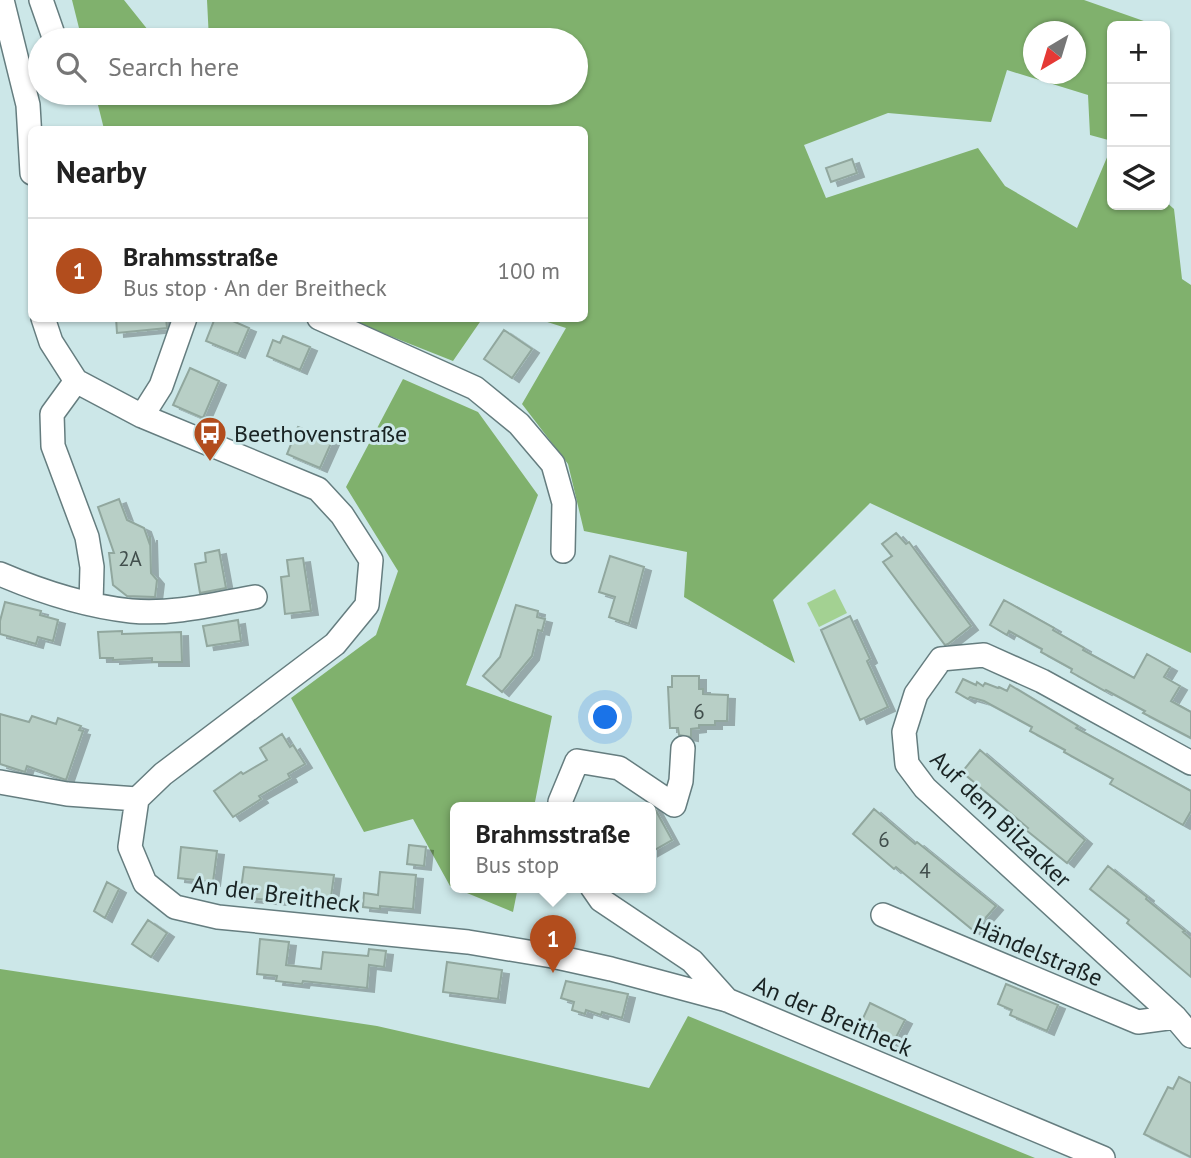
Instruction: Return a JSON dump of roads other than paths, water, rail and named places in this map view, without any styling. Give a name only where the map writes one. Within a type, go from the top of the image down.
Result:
[{"type":"street","points":[[2,0],[28,78]]},
{"type":"street","points":[[41,0],[51,28]]},
{"type":"street","points":[[34,126],[35,105]]},
{"type":"street","points":[[0,782],[67,794],[136,799],[163,774],[335,644],[367,605],[371,560],[342,515],[318,489],[142,416],[76,380],[51,342],[44,322]]},
{"type":"street","points":[[142,416],[161,386],[184,322]]},
{"type":"street","points":[[328,322],[475,388],[519,424],[554,464],[564,503],[563,551]]},
{"type":"street","points":[[76,380],[52,414],[53,446],[87,537],[92,567],[91,604]]},
{"type":"street","points":[[0,574],[40,592],[132,611],[194,608],[255,597]]},
{"type":"street","name":"Auf dem Bilzacker","points":[[1191,763],[1042,681],[985,654],[942,659],[916,694],[904,732],[907,764],[925,788],[1175,1017],[1191,1036]]},
{"type":"street","points":[[560,802],[577,761],[619,768],[674,805],[681,781],[683,748]]},
{"type":"street","name":"An der Breitheck","points":[[136,799],[130,847],[145,883],[175,907],[218,917],[468,942],[552,956],[727,1000],[1103,1158]]},
{"type":"street","points":[[596,893],[601,900],[692,961],[727,1000]]},
{"type":"street","name":"Händelstraße","points":[[883,915],[1138,1022],[1175,1017]]},
{"type":"place","name":"Beethovenstraße","points":[[210,463]]},
{"type":"place","name":"Brahmsstraße","points":[[553,973]]}]
